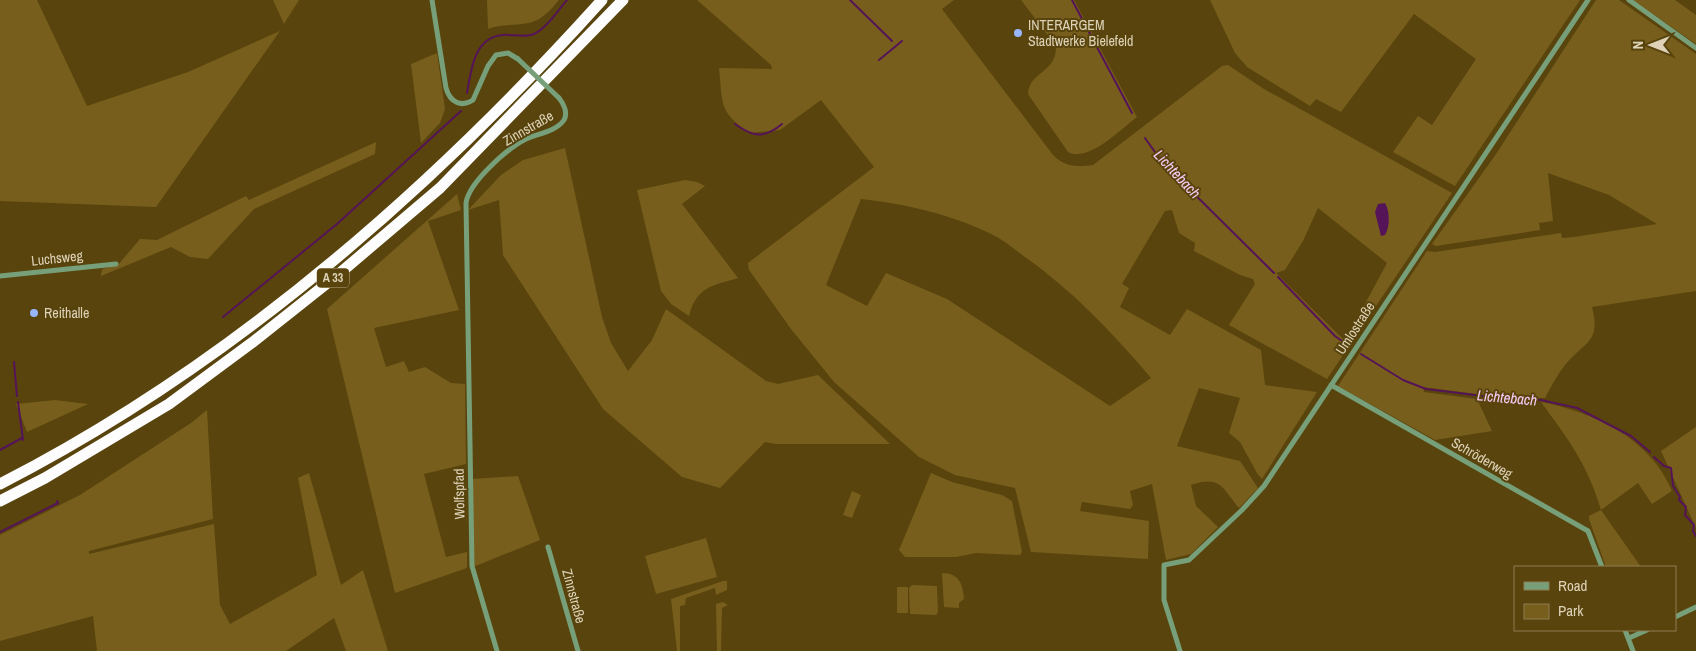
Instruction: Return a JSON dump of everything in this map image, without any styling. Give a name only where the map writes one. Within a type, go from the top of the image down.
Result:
[{"type":"highway","name":"A 33","points":[[0,484],[34,467],[145,400],[244,330],[347,250],[432,174],[566,40],[602,0]]},
{"type":"highway","name":"A 33","points":[[0,501],[45,478],[169,404],[253,342],[340,273],[440,188],[623,0]]},
{"type":"street","name":"Zinnstraße","points":[[432,0],[446,88],[450,99],[456,103],[463,104],[473,100],[488,66],[496,55],[508,53],[518,59],[559,98],[565,110],[563,121],[556,127],[517,144],[508,151],[477,183],[466,199],[467,333]]},
{"type":"street","name":"Umlostraße","points":[[1180,651],[1164,600],[1164,565],[1189,560],[1242,510],[1264,486],[1588,0]]},
{"type":"street","points":[[1629,0],[1696,48]]},
{"type":"street","name":"Luchsweg","points":[[0,276],[116,264]]},
{"type":"street","name":"Wolfspfad","points":[[467,333],[472,566],[498,651]]},
{"type":"street","name":"Schröderweg","points":[[1331,385],[1588,531],[1602,566]]},
{"type":"street","name":"Zinnstraße","points":[[548,547],[578,651]]},
{"type":"street","points":[[1676,617],[1696,607]]},
{"type":"street","points":[[1626,631],[1633,651]]},
{"type":"street","points":[[1629,638],[1645,631]]},
{"type":"green space","points":[[0,0],[37,0],[87,106],[188,72],[280,31],[156,207],[0,201]]},
{"type":"green space","points":[[273,0],[299,0],[284,24]]},
{"type":"green space","points":[[487,0],[559,0],[546,14],[530,23],[488,29]]},
{"type":"green space","points":[[697,0],[954,0],[942,9],[1053,155],[1066,164],[1076,166],[1093,165],[1222,66],[1228,65],[1264,89],[1452,193],[1327,379],[1229,325],[1255,284],[1253,279],[1240,275],[1194,251],[1195,243],[1179,233],[1172,210],[1165,211],[1122,284],[1129,288],[1120,307],[1170,335],[1187,309],[1261,350],[1265,385],[1317,392],[1262,479],[1240,442],[1229,433],[1240,398],[1199,388],[1177,446],[1240,461],[1258,488],[1239,508],[1224,489],[1214,482],[1208,481],[1191,485],[1196,506],[1218,527],[1191,554],[1166,560],[1152,484],[1130,491],[1133,505],[1130,509],[1082,502],[1080,511],[1149,521],[1148,559],[1031,552],[1015,488],[955,475],[919,457],[834,382],[791,329],[749,270],[748,263],[874,167],[821,100],[780,130],[750,133],[732,119],[727,113],[722,99],[719,68],[772,69],[771,65]],"holes":[[[861,199],[931,212],[964,222],[1000,239],[1043,270],[1076,298],[1151,378],[1110,406],[947,299],[886,273],[867,306],[826,285]],[[1318,208],[1387,263],[1345,341],[1276,273],[1285,270],[1303,241]]]},
{"type":"green space","points":[[1021,0],[1074,0],[1137,117],[1094,149],[1085,153],[1076,154],[1068,152],[1028,94],[1033,81],[1052,62],[1056,46]]},
{"type":"green space","points":[[1210,0],[1580,0],[1455,186],[1393,152],[1418,116],[1432,125],[1476,59],[1414,14],[1341,112],[1316,99],[1310,106],[1247,67],[1235,53]]},
{"type":"green space","points":[[1596,0],[1619,0],[1696,54],[1696,291],[1592,307],[1594,319],[1593,335],[1562,369],[1545,398],[1492,396],[1423,387],[1424,392],[1477,399],[1492,431],[1435,440],[1338,386],[1427,251],[1435,252],[1561,233],[1562,238],[1574,237],[1657,224],[1609,195],[1548,173],[1553,221],[1539,223],[1540,230],[1436,246],[1432,244],[1496,154]]},
{"type":"green space","points":[[1633,0],[1675,0],[1696,15],[1696,44]]},
{"type":"green space","points":[[437,53],[445,109],[440,123],[421,143],[411,64]]},
{"type":"green space","points":[[376,142],[375,154],[254,209],[208,259],[190,257],[171,247],[101,276],[102,269],[118,265],[140,239],[157,240],[246,196],[249,200]]},
{"type":"green space","points":[[565,148],[602,317],[611,343],[628,371],[652,340],[666,309],[766,381],[778,384],[818,375],[890,444],[776,444],[765,442],[720,488],[682,477],[603,409],[503,255],[499,200],[468,210],[501,175],[523,160]]},
{"type":"green space","points":[[685,180],[697,182],[705,186],[682,204],[738,278],[713,286],[701,293],[692,306],[689,316],[671,304],[661,291],[637,190]]},
{"type":"green space","points":[[457,194],[461,210],[428,221],[459,310],[374,328],[386,367],[404,361],[409,372],[425,367],[451,383],[465,384],[466,464],[424,474],[446,557],[467,552],[467,568],[395,593],[327,309]]},
{"type":"green space","points":[[55,400],[88,404],[27,432],[16,404]]},
{"type":"green space","points":[[1541,402],[1581,413],[1618,430],[1650,456],[1662,472],[1672,491],[1652,504],[1638,483],[1601,510],[1590,479],[1576,453]]},
{"type":"green space","points":[[207,410],[213,519],[89,551],[89,554],[214,524],[220,605],[230,624],[317,575],[298,478],[309,473],[341,585],[363,570],[388,651],[346,651],[334,618],[286,651],[97,651],[93,616],[0,641],[0,535],[80,495],[191,423]]},
{"type":"green space","points":[[1696,427],[1696,528],[1661,451]]},
{"type":"green space","points":[[931,473],[952,482],[1002,495],[1012,501],[1022,552],[1020,555],[976,553],[956,557],[905,557],[899,550]]},
{"type":"green space","points":[[518,476],[540,540],[473,567],[472,479]]},
{"type":"green space","points":[[852,491],[861,495],[852,518],[843,515]]},
{"type":"green space","points":[[1601,510],[1640,566],[1606,566],[1589,516]]},
{"type":"green space","points":[[706,538],[717,577],[656,594],[645,556]]},
{"type":"green space","points":[[942,573],[956,577],[961,584],[964,599],[959,603],[959,608],[944,607]]},
{"type":"green space","points":[[727,581],[727,590],[716,595],[715,588],[686,598],[685,605],[680,606],[680,651],[677,651],[671,599]]},
{"type":"green space","points":[[912,585],[937,586],[938,612],[936,615],[910,614],[909,588]]},
{"type":"green space","points":[[897,587],[908,587],[908,613],[897,613]]},
{"type":"green space","points":[[723,602],[728,605],[722,608],[721,651],[717,651],[716,604]]},
{"type":"shaded area","points":[[1385,203],[1389,215],[1389,223],[1387,232],[1381,236],[1375,212],[1378,204]]},
{"type":"waterway","points":[[467,93],[476,56],[486,42],[493,37],[503,35],[526,36],[534,34],[548,23],[567,0]]},
{"type":"waterway","points":[[850,0],[892,41]]},
{"type":"waterway","name":"Lichtebach","points":[[1072,0],[1132,113]]},
{"type":"waterway","points":[[879,60],[902,41]]},
{"type":"waterway","points":[[223,317],[337,224],[461,111]]},
{"type":"waterway","points":[[735,124],[753,134],[770,132],[782,124]]},
{"type":"waterway","name":"Lichtebach","points":[[1145,138],[1162,162],[1274,273]]},
{"type":"waterway","name":"Lichtebach","points":[[1278,277],[1335,336],[1349,346]]},
{"type":"waterway","name":"Lichtebach","points":[[1361,354],[1403,380],[1426,389],[1499,398],[1541,400],[1577,408],[1631,436],[1650,452]]},
{"type":"waterway","points":[[14,362],[17,396]]},
{"type":"waterway","points":[[18,402],[23,440]]},
{"type":"waterway","points":[[0,450],[22,438]]},
{"type":"waterway","name":"Lichtebach","points":[[1654,457],[1664,466],[1671,468],[1673,486],[1680,497],[1679,500],[1686,507],[1685,515],[1694,525],[1693,531],[1696,536]]},
{"type":"waterway","points":[[0,532],[58,503],[57,501]]},
{"type":"place","name":"INTERARGEM Stadtwerke Bielefeld","points":[[1018,33]]},
{"type":"place","name":"Reithalle","points":[[34,313]]}]
